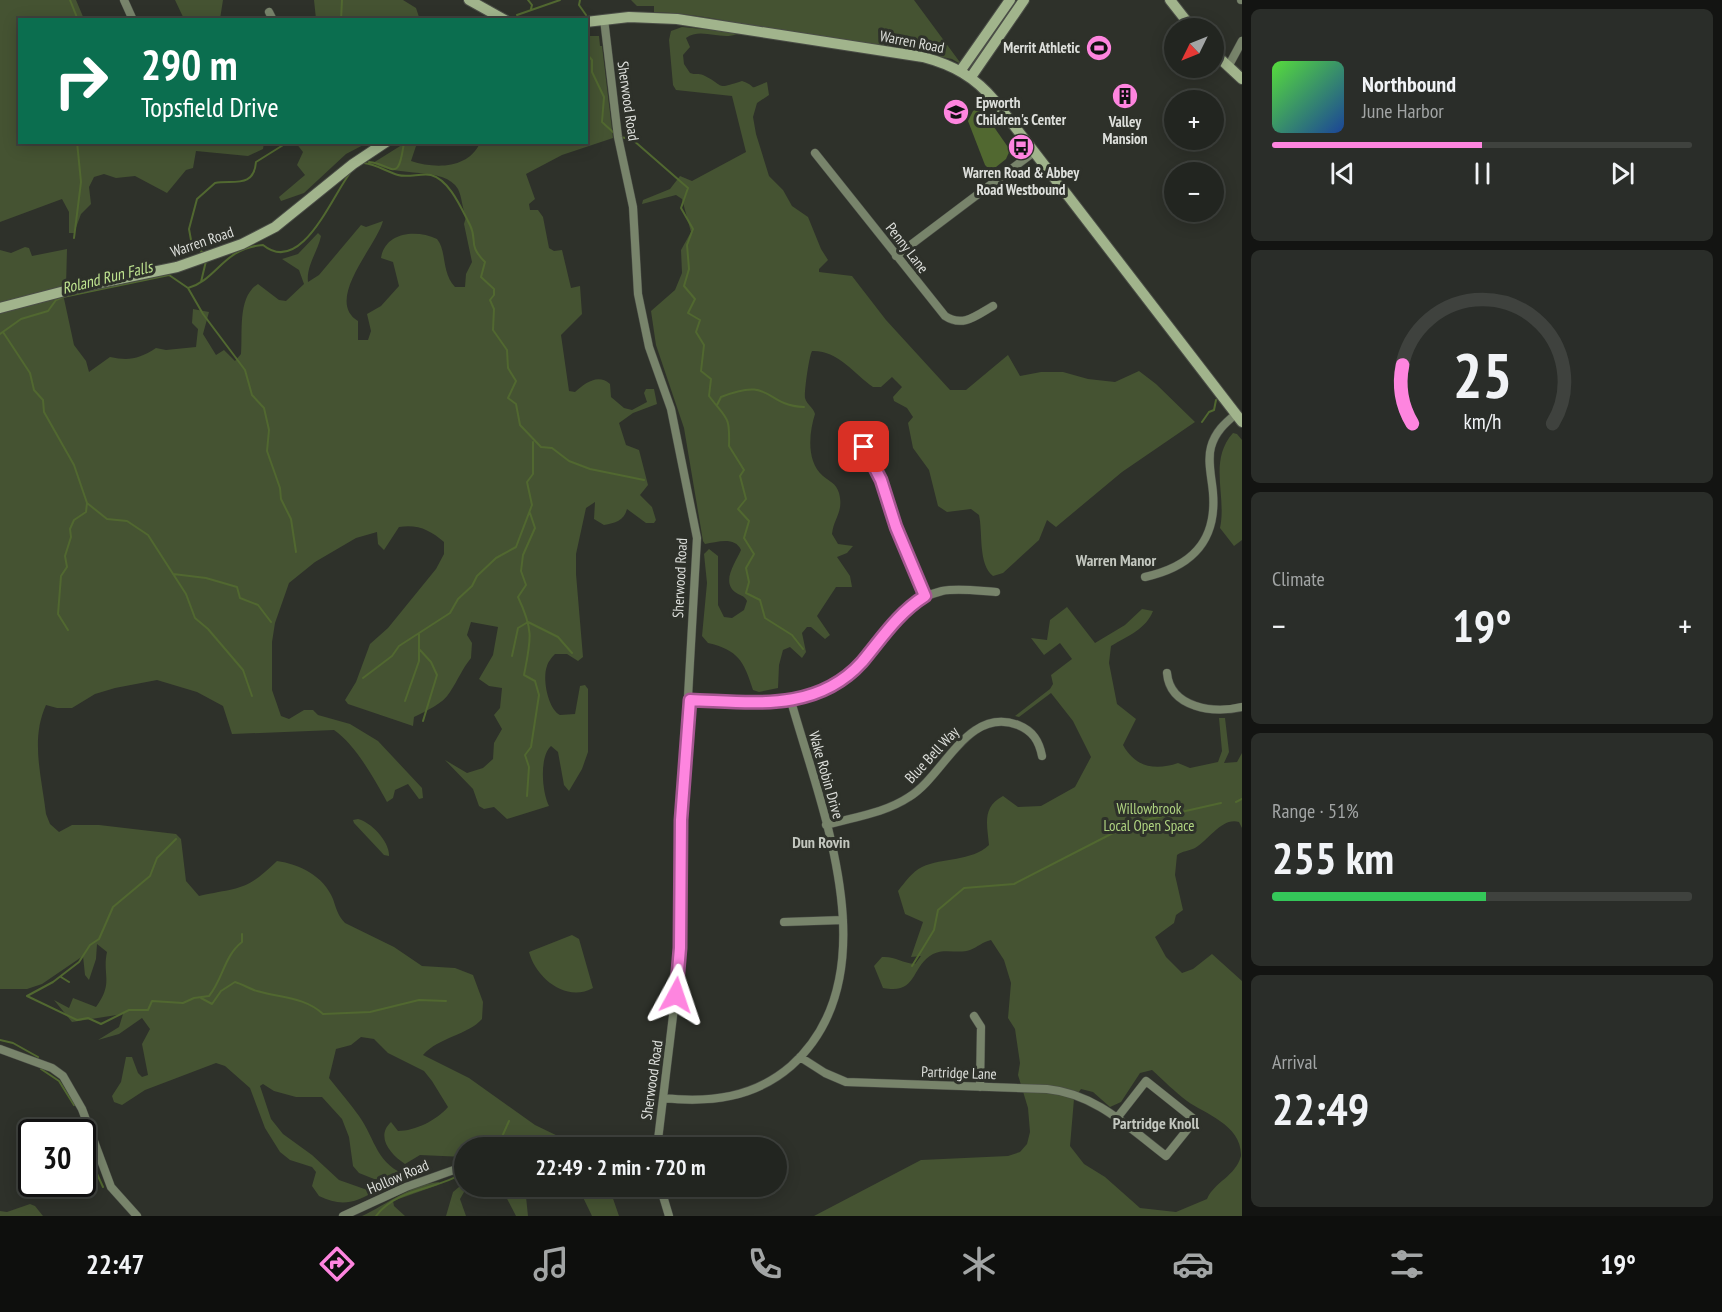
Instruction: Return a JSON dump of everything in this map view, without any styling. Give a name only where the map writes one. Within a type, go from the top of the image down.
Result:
[{"type":"street","points":[[124,0],[132,18]]},
{"type":"street","points":[[469,0],[501,18]]},
{"type":"street","points":[[961,70],[1010,0]]},
{"type":"street","points":[[971,77],[1024,0]]},
{"type":"street","points":[[1170,0],[1184,18]]},
{"type":"street","name":"Warren Road","points":[[588,21],[651,17],[706,22],[923,57],[961,70],[995,101],[1239,418]]},
{"type":"street","name":"Sherwood Road","points":[[604,20],[618,137],[632,197],[638,294],[649,347],[673,420],[696,529],[690,700],[681,829],[679,966],[658,1137]]},
{"type":"street","points":[[1228,67],[1242,41]]},
{"type":"street","points":[[1224,63],[1242,80]]},
{"type":"street","name":"Warren Road","points":[[0,308],[205,258],[259,237],[275,227],[344,171],[383,144]]},
{"type":"street","points":[[896,256],[1034,152]]},
{"type":"street","name":"Penny Lane","points":[[815,153],[937,308],[950,319],[965,321],[993,306]]},
{"type":"street","points":[[1144,577],[1163,573],[1184,562],[1201,547],[1207,537],[1214,508],[1210,449],[1217,432],[1239,418]]},
{"type":"street","points":[[858,437],[881,480],[896,527],[925,596]]},
{"type":"street","points":[[690,700],[769,703],[791,701],[824,690],[850,673],[899,616],[925,596],[954,590],[996,592]]},
{"type":"street","points":[[1167,673],[1172,690],[1194,705],[1216,711],[1242,707]]},
{"type":"street","name":"Wake Robin Drive","points":[[663,1098],[695,1101],[728,1098],[774,1079],[800,1057],[816,1037],[830,1009],[840,970],[843,920],[839,878],[791,701]]},
{"type":"street","name":"Blue Bell Way","points":[[826,825],[886,808],[910,797],[929,780],[971,733],[988,724],[1008,723],[1028,730],[1039,743],[1042,756]]},
{"type":"street","points":[[784,922],[843,920]]},
{"type":"street","points":[[974,1016],[981,1027],[980,1087]]},
{"type":"street","points":[[0,1049],[52,1068],[63,1076],[82,1110],[111,1187],[138,1216]]},
{"type":"street","name":"Partridge Lane","points":[[800,1057],[830,1076],[846,1082],[1047,1089],[1070,1093],[1093,1102],[1166,1156],[1195,1120],[1146,1081],[1117,1118]]},
{"type":"street","name":"Hollow Road","points":[[344,1216],[406,1187],[454,1170]]},
{"type":"street","points":[[663,1197],[669,1216]]},
{"type":"green space","points":[[0,0],[76,0],[84,18],[18,18],[18,144],[264,144],[263,149],[248,156],[196,151],[193,168],[186,170],[167,193],[135,176],[116,178],[104,174],[94,177],[89,187],[91,204],[81,214],[74,233],[69,233],[69,212],[62,199],[0,222]]},
{"type":"green space","points":[[175,0],[223,0],[220,18],[184,18]]},
{"type":"green space","points":[[314,0],[403,0],[416,8],[421,18],[316,18]]},
{"type":"green space","points":[[631,0],[914,0],[962,65],[952,59],[931,55],[702,17],[654,12],[654,6],[637,6]]},
{"type":"green space","points":[[682,27],[737,34],[724,36],[698,34],[686,38],[690,47],[683,55],[684,64],[690,73],[703,75],[721,86],[742,81],[754,87],[767,82],[769,95],[757,103],[753,117],[756,134],[769,176],[783,190],[792,206],[808,217],[828,260],[819,272],[852,276],[886,320],[950,390],[966,390],[1008,355],[1020,376],[1041,372],[1063,372],[1088,379],[1115,382],[1139,371],[1156,384],[1195,422],[1122,472],[1056,527],[1047,520],[1039,540],[1003,573],[993,576],[988,571],[983,556],[979,515],[971,509],[947,512],[938,506],[929,470],[913,448],[908,423],[913,417],[907,408],[894,401],[893,397],[902,387],[892,377],[881,387],[873,387],[830,354],[812,351],[805,395],[815,414],[810,438],[811,455],[818,470],[839,493],[840,510],[832,534],[838,544],[853,546],[847,553],[837,557],[850,576],[852,587],[836,587],[817,616],[830,635],[825,639],[811,627],[807,627],[802,633],[806,652],[802,658],[790,647],[783,650],[779,665],[778,688],[759,692],[753,690],[743,664],[733,653],[708,643],[702,636],[707,583],[704,554],[709,549],[718,556],[718,605],[724,617],[732,618],[744,610],[747,601],[731,588],[729,582],[731,571],[741,550],[730,541],[705,544],[703,541],[684,428],[656,345],[651,311],[675,290],[682,273],[681,250],[691,232],[682,199],[676,195],[642,204],[643,200],[670,189],[680,176],[692,181],[746,152],[732,96],[676,90],[673,85],[669,40],[671,31]]},
{"type":"green space","points":[[588,36],[599,36],[613,138],[562,155],[526,174],[535,199],[529,204],[530,210],[538,210],[543,217],[549,248],[554,251],[562,250],[571,288],[580,286],[582,314],[561,335],[569,391],[575,392],[592,380],[601,379],[610,384],[611,397],[624,408],[632,410],[647,402],[644,393],[646,389],[654,389],[657,404],[633,413],[619,423],[626,445],[639,450],[648,485],[640,495],[652,507],[656,520],[654,523],[646,523],[627,509],[621,519],[604,525],[594,519],[595,502],[586,508],[576,554],[583,657],[578,661],[567,654],[555,654],[548,663],[545,678],[549,700],[560,715],[575,714],[580,686],[585,685],[588,689],[588,752],[582,769],[569,791],[564,785],[558,752],[551,746],[547,751],[543,766],[545,792],[549,806],[507,819],[494,807],[484,809],[479,806],[473,789],[445,760],[467,773],[483,768],[493,759],[494,743],[502,729],[494,715],[500,708],[502,688],[489,686],[479,679],[493,655],[498,627],[471,622],[467,635],[472,643],[471,658],[447,696],[434,707],[414,717],[413,726],[348,704],[345,700],[356,682],[370,644],[388,628],[436,569],[444,554],[444,542],[429,531],[412,526],[399,527],[384,550],[378,544],[377,532],[356,538],[315,562],[289,583],[275,623],[272,642],[272,690],[281,716],[289,719],[304,710],[313,710],[318,715],[350,724],[378,741],[422,788],[423,798],[419,799],[408,784],[395,790],[393,798],[387,802],[357,753],[334,730],[232,734],[223,706],[197,692],[157,680],[95,694],[72,708],[46,705],[39,732],[38,759],[46,814],[50,824],[59,832],[72,825],[99,825],[176,834],[181,839],[186,881],[199,896],[241,887],[257,878],[277,861],[294,865],[310,872],[324,884],[345,923],[394,947],[422,966],[455,968],[473,975],[483,1002],[482,1019],[469,1029],[437,1044],[423,1055],[469,1078],[535,1125],[560,1137],[454,1137],[454,1157],[420,1155],[405,1164],[390,1151],[385,1140],[386,1128],[391,1122],[398,1131],[418,1127],[438,1116],[448,1107],[424,1071],[388,1053],[374,1039],[361,1037],[351,1045],[336,1049],[329,1078],[365,1125],[383,1159],[398,1171],[409,1176],[400,1180],[374,1179],[359,1173],[353,1166],[349,1137],[342,1119],[322,1097],[296,1097],[274,1091],[263,1084],[260,1086],[271,1119],[283,1134],[312,1155],[339,1180],[373,1192],[353,1201],[340,1202],[319,1196],[312,1186],[316,1172],[312,1167],[290,1160],[280,1152],[265,1128],[250,1088],[225,1066],[216,1063],[145,1090],[122,1105],[114,1102],[112,1096],[121,1082],[126,1057],[132,1057],[142,1077],[148,1075],[142,1044],[150,1029],[142,1018],[119,1034],[98,1040],[119,1027],[123,1014],[72,1022],[54,1000],[69,1008],[73,998],[96,1007],[105,991],[107,952],[97,944],[96,959],[89,980],[85,975],[83,956],[42,984],[27,989],[0,989],[0,250],[11,253],[25,247],[29,248],[32,256],[67,249],[66,287],[63,294],[74,345],[86,361],[89,372],[110,357],[128,359],[139,357],[156,348],[166,350],[196,347],[198,329],[192,323],[193,309],[209,312],[203,334],[216,355],[224,350],[235,361],[241,354],[242,316],[251,290],[258,284],[279,300],[286,301],[304,284],[299,270],[282,259],[298,254],[318,233],[321,236],[310,264],[308,282],[319,275],[361,225],[366,227],[383,221],[355,273],[347,300],[349,312],[358,321],[358,340],[368,340],[371,331],[367,314],[381,306],[399,286],[393,262],[381,258],[388,243],[395,238],[411,234],[437,239],[442,249],[448,275],[455,287],[465,287],[466,274],[472,262],[464,224],[466,217],[458,189],[452,182],[443,177],[395,170],[373,163],[403,144],[417,144],[411,161],[420,164],[450,165],[468,158],[479,144],[588,144]]},
{"type":"green space","points":[[297,144],[365,144],[346,154],[304,193],[281,201],[279,197],[305,175],[297,165],[303,152]]},
{"type":"green space","points":[[1233,433],[1242,440],[1242,540],[1234,546],[1220,528],[1222,516],[1221,455]]},
{"type":"green space","name":"Willowbrook Local Open Space","points":[[1067,607],[1095,643],[1125,625],[1142,609],[1153,611],[1146,623],[1111,646],[1109,663],[1117,704],[1136,719],[1123,745],[1133,758],[1154,767],[1178,763],[1190,768],[1218,762],[1222,751],[1219,718],[1225,718],[1229,752],[1224,763],[1237,762],[1242,753],[1242,828],[1239,822],[1227,823],[1195,848],[1177,855],[1175,875],[1183,910],[1176,915],[1174,923],[1155,937],[1166,957],[1182,973],[1193,969],[1212,954],[1242,981],[1242,1216],[814,1216],[921,1160],[1008,1156],[1020,1152],[1027,1144],[1030,1132],[1028,1108],[1018,1075],[1020,1063],[1015,1029],[1008,1018],[1011,983],[1004,960],[991,940],[966,951],[942,951],[933,954],[920,966],[908,984],[894,989],[883,988],[874,966],[882,957],[915,964],[921,956],[911,957],[923,922],[905,914],[898,891],[912,874],[930,864],[965,857],[982,850],[989,845],[987,817],[996,800],[1003,796],[1018,807],[1041,806],[1075,787],[1091,757],[1073,721],[1051,693],[1019,717],[1015,716],[1050,689],[1053,684],[1051,675],[1072,659],[1060,643],[1044,655],[1031,638],[1047,640],[1050,620]],"holes":[[[1152,1070],[1187,1101],[1229,1128],[1240,1145],[1241,1156],[1238,1163],[1207,1199],[1176,1212],[1140,1208],[1105,1177],[1084,1164],[1070,1146],[1074,1099],[1081,1089],[1093,1092],[1110,1107],[1121,1102],[1140,1073]]]},
{"type":"green space","points":[[358,819],[379,833],[389,856],[384,855],[354,823],[353,820]]},
{"type":"green space","points":[[572,935],[579,939],[593,988],[583,992],[563,990],[553,985],[538,971],[529,952]]},
{"type":"green space","points":[[439,1182],[438,1185],[393,1201],[394,1206],[405,1216],[362,1216],[408,1191]]},
{"type":"green space","points":[[453,1192],[454,1197],[461,1197],[466,1216],[446,1216]]},
{"type":"green space","points":[[506,1197],[526,1197],[528,1216],[516,1216]]},
{"type":"green space","points":[[583,1197],[612,1197],[619,1216],[592,1216]]},
{"type":"green space","points":[[30,1204],[35,1206],[43,1216],[0,1216],[0,1211],[7,1212]]},
{"type":"shaded area","points":[[980,107],[1010,150],[1006,159],[991,171],[985,165],[968,121],[973,111]]},
{"type":"waterway","points":[[70,0],[77,18]]},
{"type":"waterway","points":[[341,18],[342,0]]},
{"type":"waterway","points":[[528,0],[532,5],[531,9]]},
{"type":"waterway","name":"Roland Run Falls","points":[[517,15],[560,0]]},
{"type":"waterway","points":[[580,0],[579,5],[586,15]]},
{"type":"waterway","points":[[588,55],[592,60],[592,72],[604,97],[602,122],[614,133]]},
{"type":"waterway","points":[[621,137],[633,140],[688,188],[681,208],[693,229],[687,245],[689,269],[684,286],[695,299],[688,313],[700,320],[696,332],[704,345],[701,371],[711,379],[709,396],[726,418],[729,428],[729,446],[744,470],[740,476],[746,499],[738,509],[749,521],[744,538],[754,554],[746,568],[749,582],[746,593],[760,600],[765,618],[792,635],[803,649]]},
{"type":"waterway","points":[[74,238],[81,182],[77,144]]},
{"type":"waterway","points":[[203,253],[191,240],[189,229],[197,199],[215,183],[247,179],[251,176],[256,162],[285,144]]},
{"type":"waterway","name":"Roland Run Falls","points":[[369,162],[393,169],[397,168],[404,144]]},
{"type":"waterway","points":[[364,163],[402,176],[431,175],[444,183],[455,196],[472,230],[474,247],[485,262],[481,277],[494,289],[494,295],[490,300],[494,309],[493,330],[507,350],[508,368],[516,381],[508,398],[516,404],[520,425],[541,447],[552,448],[569,461],[590,469],[644,480]]},
{"type":"waterway","name":"Roland Run Falls","points":[[0,334],[21,319],[48,311],[56,300],[63,297],[169,275],[188,288],[198,284],[229,258],[249,247],[263,245],[277,252],[290,250],[314,230],[350,173]]},
{"type":"waterway","points":[[201,282],[206,261]]},
{"type":"waterway","points":[[188,288],[203,314],[245,370],[252,395],[264,408],[269,430],[267,451],[280,488],[281,499],[291,519],[296,552]]},
{"type":"waterway","points":[[3,332],[30,373],[34,390],[43,400],[44,412],[74,465],[87,503],[86,512],[74,520],[70,529],[71,537],[65,556],[67,567],[61,576],[58,614],[68,630]]},
{"type":"waterway","points":[[717,405],[721,397],[750,389],[767,393],[781,402],[804,407]]},
{"type":"waterway","points":[[1202,422],[1209,412],[1214,410],[1216,400]]},
{"type":"waterway","points":[[363,678],[392,656],[399,646],[450,613],[458,599],[472,586],[477,576],[496,558],[516,547],[532,505],[527,482],[533,474],[533,442]]},
{"type":"waterway","points":[[87,503],[107,519],[127,521],[148,535],[186,594],[195,618],[208,629],[243,670],[252,696]]},
{"type":"waterway","points":[[527,796],[529,767],[525,755],[531,747],[539,695],[535,681],[524,675],[530,635],[527,618],[518,597],[526,585],[521,571],[523,555],[535,528],[530,513]]},
{"type":"waterway","points":[[173,574],[206,578],[237,587],[240,598],[258,605],[271,622]]},
{"type":"waterway","points":[[528,622],[558,637],[572,653]]},
{"type":"waterway","points":[[512,656],[518,628],[528,622]]},
{"type":"waterway","points":[[405,701],[419,661],[419,634]]},
{"type":"waterway","points":[[420,650],[431,662],[437,675],[423,721]]},
{"type":"waterway","points":[[1236,802],[1242,799]]},
{"type":"waterway","points":[[912,966],[934,930],[938,910],[964,888],[1014,884],[1113,833],[1150,819],[1221,803]]},
{"type":"waterway","points":[[27,996],[53,982],[79,962],[90,945],[99,939],[113,907],[150,876],[157,858],[176,839]]},
{"type":"waterway","points":[[27,996],[77,1020],[88,1018],[101,1024],[129,1010],[148,1010],[152,1001],[183,1003],[194,998],[209,996],[231,954],[242,942],[242,934]]},
{"type":"waterway","points":[[61,977],[69,982]]},
{"type":"waterway","points":[[201,998],[212,1004],[221,991],[235,982],[257,991],[301,1001],[323,1014],[370,1012],[419,1000],[446,1001]]},
{"type":"waterway","points":[[0,1040],[13,1043],[38,1057]]},
{"type":"waterway","points":[[41,1069],[59,1081],[74,1105]]},
{"type":"waterway","points":[[80,1118],[92,1163],[103,1187]]},
{"type":"waterway","points":[[502,1137],[509,1121]]},
{"type":"waterway","points":[[376,1216],[385,1207],[406,1194],[454,1178]]},
{"type":"place","name":"Merrit Athletic","points":[[1099,48]]},
{"type":"place","name":"Valley Mansion","points":[[1125,96]]},
{"type":"place","name":"Epworth Children's Center","points":[[956,112]]},
{"type":"place","name":"Warren Road & Abbey Road Westbound","points":[[1021,147]]},
{"type":"district","name":"Warren Manor","points":[[1116,560]]},
{"type":"district","name":"Dun Rovin","points":[[821,842]]},
{"type":"district","name":"Partridge Knoll","points":[[1156,1123]]},
{"type":"route","points":[[676,995],[680,948],[681,820],[690,700],[769,703],[804,698],[824,690],[850,673],[867,656],[899,616],[925,596],[896,527],[881,480],[864,447]]}]
